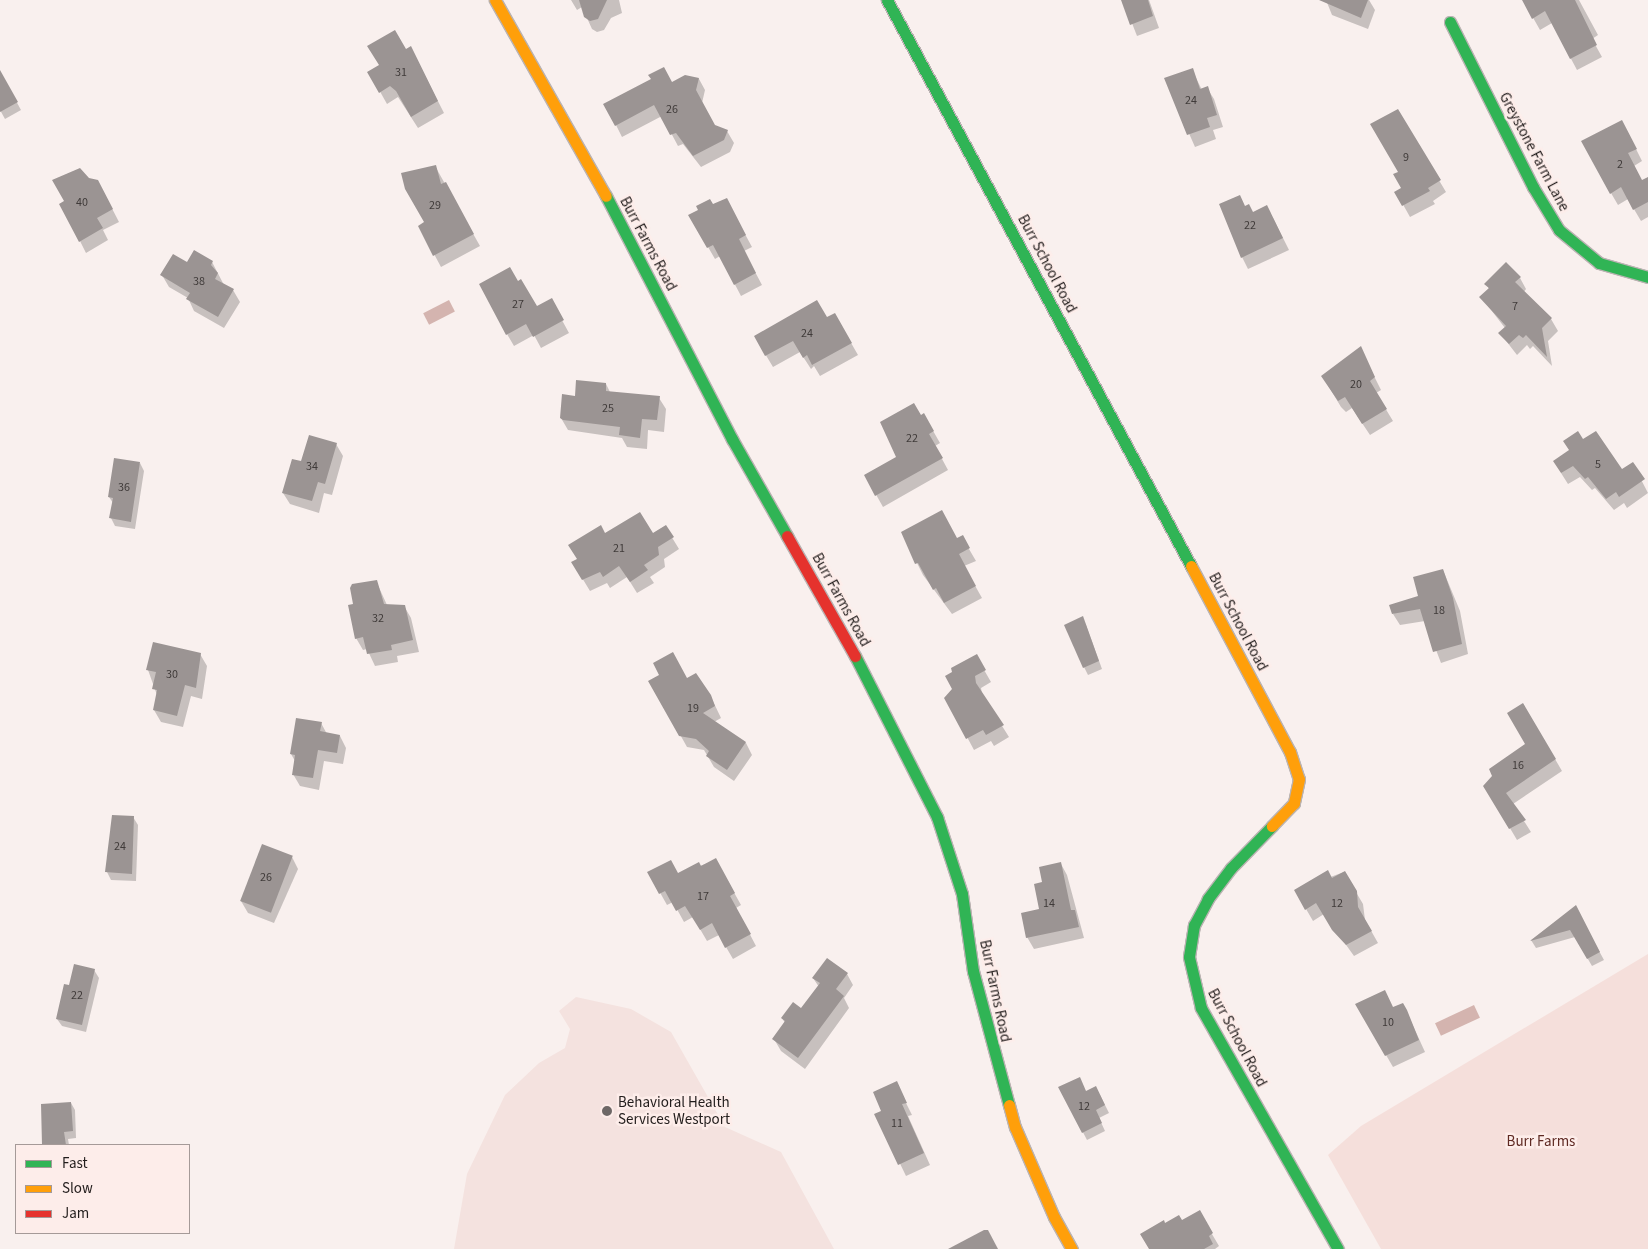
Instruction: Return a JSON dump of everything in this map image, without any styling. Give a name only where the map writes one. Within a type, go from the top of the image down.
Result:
[{"type":"street","name":"Burr Farms Road","points":[[496,0],[596,177],[732,439],[845,637],[937,817],[962,894],[973,971],[1015,1127],[1054,1216],[1072,1249]]},
{"type":"street","name":"Burr School Road","points":[[887,0],[1290,752],[1299,779],[1294,803],[1231,868],[1208,899],[1194,925],[1189,957],[1201,1008],[1338,1249]]},
{"type":"street","name":"Greystone Farm Lane","points":[[1450,22],[1533,187],[1559,230],[1599,263],[1648,277]]},
{"type":"shaded area","points":[[449,300],[455,312],[429,325],[423,313]]},
{"type":"shaded area","name":"Behavioral Health Services Westport","points":[[576,997],[631,1009],[671,1032],[725,1127],[781,1152],[834,1249],[454,1249],[467,1174],[505,1095],[539,1063],[565,1048],[570,1029],[559,1011]]},
{"type":"shaded area","points":[[1474,1005],[1480,1018],[1441,1036],[1435,1023]]},
{"type":"green space","name":"Burr Farms","points":[[1648,954],[1648,1249],[1381,1249],[1328,1155],[1361,1126]]},
{"type":"building","points":[[579,0],[607,0],[598,19],[590,21],[584,17]]},
{"type":"building","points":[[1121,0],[1148,0],[1153,16],[1130,25]]},
{"type":"building","points":[[1319,0],[1368,0],[1361,18]]},
{"type":"building","points":[[1522,0],[1575,0],[1597,45],[1570,59],[1545,11],[1532,19]]},
{"type":"building","points":[[395,30],[406,49],[411,46],[438,101],[411,117],[396,91],[390,86],[379,93],[367,72],[379,65],[367,46]]},
{"type":"building","points":[[664,67],[672,82],[685,75],[699,78],[696,90],[715,125],[728,130],[724,140],[693,156],[676,133],[670,135],[654,105],[615,126],[603,104],[651,79],[648,75]]},
{"type":"building","points":[[1193,68],[1200,89],[1208,86],[1217,115],[1207,118],[1210,127],[1187,135],[1164,78]]},
{"type":"building","points":[[0,70],[18,102],[0,112]]},
{"type":"building","points":[[1398,109],[1441,180],[1428,188],[1430,191],[1402,206],[1394,192],[1401,188],[1393,174],[1398,172],[1370,124]]},
{"type":"building","points":[[1622,120],[1637,149],[1628,153],[1642,180],[1648,177],[1648,202],[1633,210],[1621,187],[1610,194],[1581,141]]},
{"type":"building","points":[[436,165],[441,184],[446,182],[474,234],[433,256],[418,226],[424,222],[405,189],[401,173]]},
{"type":"building","points":[[80,168],[89,178],[98,180],[113,209],[97,218],[103,228],[79,242],[59,204],[64,201],[52,180]]},
{"type":"building","points":[[1240,195],[1245,206],[1249,204],[1253,212],[1267,205],[1283,238],[1241,258],[1219,204]]},
{"type":"building","points":[[727,198],[746,235],[739,239],[756,273],[734,285],[713,245],[707,248],[688,215],[698,210],[696,206],[710,199],[713,204]]},
{"type":"building","points":[[194,250],[213,261],[211,265],[218,273],[215,279],[234,289],[218,317],[186,299],[190,293],[160,275],[173,254],[187,262]]},
{"type":"building","points":[[1506,262],[1521,277],[1515,282],[1552,318],[1542,328],[1547,357],[1526,335],[1523,338],[1519,335],[1509,344],[1498,333],[1506,326],[1479,297],[1489,288],[1484,284]]},
{"type":"building","points":[[510,267],[518,281],[521,279],[537,306],[552,298],[564,320],[533,337],[526,324],[506,335],[479,284]]},
{"type":"building","points":[[817,300],[827,317],[835,313],[852,343],[812,365],[807,355],[803,358],[793,341],[765,356],[754,336]]},
{"type":"building","points":[[1361,346],[1375,377],[1370,381],[1387,409],[1362,424],[1345,397],[1338,401],[1321,376]]},
{"type":"building","points":[[576,380],[606,383],[606,391],[660,396],[657,420],[642,419],[640,438],[619,435],[620,427],[563,420],[560,418],[562,394],[575,396]]},
{"type":"building","points":[[914,403],[921,415],[924,413],[934,431],[929,434],[943,458],[875,496],[864,475],[896,457],[880,422]]},
{"type":"building","points":[[1578,431],[1583,439],[1596,431],[1622,469],[1633,462],[1645,479],[1619,497],[1616,492],[1606,499],[1588,477],[1585,479],[1573,466],[1561,473],[1553,461],[1569,450],[1563,441]]},
{"type":"building","points":[[309,435],[337,443],[325,484],[318,482],[312,501],[282,493],[292,459],[301,461]]},
{"type":"building","points":[[114,458],[140,462],[131,522],[109,518],[113,498],[108,497]]},
{"type":"building","points":[[942,510],[957,538],[963,535],[970,548],[959,554],[976,586],[944,603],[936,588],[933,590],[918,563],[915,564],[901,532]]},
{"type":"building","points":[[640,512],[653,533],[666,525],[674,537],[658,547],[659,555],[644,565],[648,570],[630,582],[619,566],[603,577],[600,572],[582,580],[571,562],[577,559],[568,545],[601,525],[605,533]]},
{"type":"building","points":[[1443,569],[1453,598],[1462,644],[1433,652],[1420,609],[1392,614],[1389,605],[1418,596],[1413,577]]},
{"type":"building","points":[[377,580],[384,604],[405,605],[413,640],[391,645],[392,650],[367,654],[363,637],[355,639],[348,605],[353,604],[350,588],[352,584]]},
{"type":"building","points":[[1083,616],[1099,661],[1083,668],[1064,625]]},
{"type":"building","points":[[153,642],[201,653],[196,688],[185,685],[177,716],[153,710],[157,690],[152,689],[156,672],[146,670]]},
{"type":"building","points":[[673,652],[687,678],[696,673],[711,695],[715,706],[703,713],[746,742],[727,770],[706,756],[709,751],[696,739],[679,736],[648,681],[659,675],[653,663]]},
{"type":"building","points":[[977,654],[986,670],[975,676],[976,683],[1004,725],[986,735],[983,730],[966,739],[944,698],[952,689],[945,676],[952,672],[951,668]]},
{"type":"building","points":[[1523,703],[1556,759],[1506,793],[1526,820],[1509,829],[1483,786],[1492,776],[1489,769],[1525,744],[1507,713]]},
{"type":"building","points":[[296,718],[322,722],[320,731],[340,735],[337,753],[318,750],[313,778],[292,775],[295,755],[290,754]]},
{"type":"building","points":[[112,815],[134,816],[132,874],[105,872]]},
{"type":"building","points":[[262,844],[293,856],[271,913],[240,901]]},
{"type":"building","points":[[716,858],[735,893],[730,896],[751,934],[725,948],[712,923],[700,930],[685,906],[676,911],[665,891],[659,894],[647,872],[671,860],[678,873],[699,862],[701,866]]},
{"type":"building","points":[[1061,862],[1071,910],[1075,910],[1079,927],[1026,938],[1021,913],[1039,909],[1034,884],[1042,882],[1039,867]]},
{"type":"building","points":[[1328,870],[1332,878],[1345,871],[1357,891],[1358,907],[1372,931],[1346,945],[1332,930],[1316,903],[1305,910],[1294,890]]},
{"type":"building","points":[[1576,905],[1600,952],[1587,959],[1570,930],[1530,941]]},
{"type":"building","points":[[827,958],[848,973],[836,989],[844,996],[798,1058],[772,1039],[785,1021],[781,1018],[793,1002],[801,1008],[820,983],[812,978]]},
{"type":"building","points":[[74,964],[95,969],[82,1025],[56,1019],[64,984],[69,985]]},
{"type":"building","points":[[1385,990],[1393,1007],[1403,1003],[1419,1040],[1385,1056],[1355,1004]]},
{"type":"building","points":[[1080,1077],[1086,1091],[1096,1086],[1105,1105],[1096,1110],[1102,1123],[1082,1133],[1058,1087]]},
{"type":"building","points":[[897,1081],[907,1103],[902,1104],[924,1153],[898,1165],[874,1114],[881,1111],[873,1092]]},
{"type":"building","points":[[71,1102],[73,1131],[64,1132],[66,1144],[42,1144],[41,1104]]},
{"type":"building","points":[[1200,1210],[1213,1233],[1209,1236],[1213,1244],[1204,1249],[1149,1249],[1140,1234],[1164,1220],[1165,1223],[1179,1215],[1182,1220]]},
{"type":"building","points":[[984,1230],[988,1230],[998,1249],[948,1249]]},
{"type":"traffic: fast","points":[[887,0],[1191,566]]},
{"type":"traffic: fast","points":[[1450,22],[1533,187],[1559,230],[1599,263],[1648,277]]},
{"type":"traffic: fast","points":[[606,196],[732,439],[787,536]]},
{"type":"traffic: fast","points":[[855,656],[937,817],[962,894],[973,971],[1009,1105]]},
{"type":"traffic: fast","points":[[1272,826],[1231,868],[1208,899],[1194,925],[1189,957],[1201,1008],[1338,1249]]},
{"type":"traffic: slow","points":[[495,0],[606,196]]},
{"type":"traffic: slow","points":[[1191,566],[1290,752],[1299,779],[1294,803],[1272,826]]},
{"type":"traffic: slow","points":[[1009,1105],[1015,1127],[1054,1217],[1072,1249]]},
{"type":"traffic: jam","points":[[787,536],[855,656]]},
{"type":"place","name":"Behavioral Health Services Westport","points":[[607,1111]]}]
